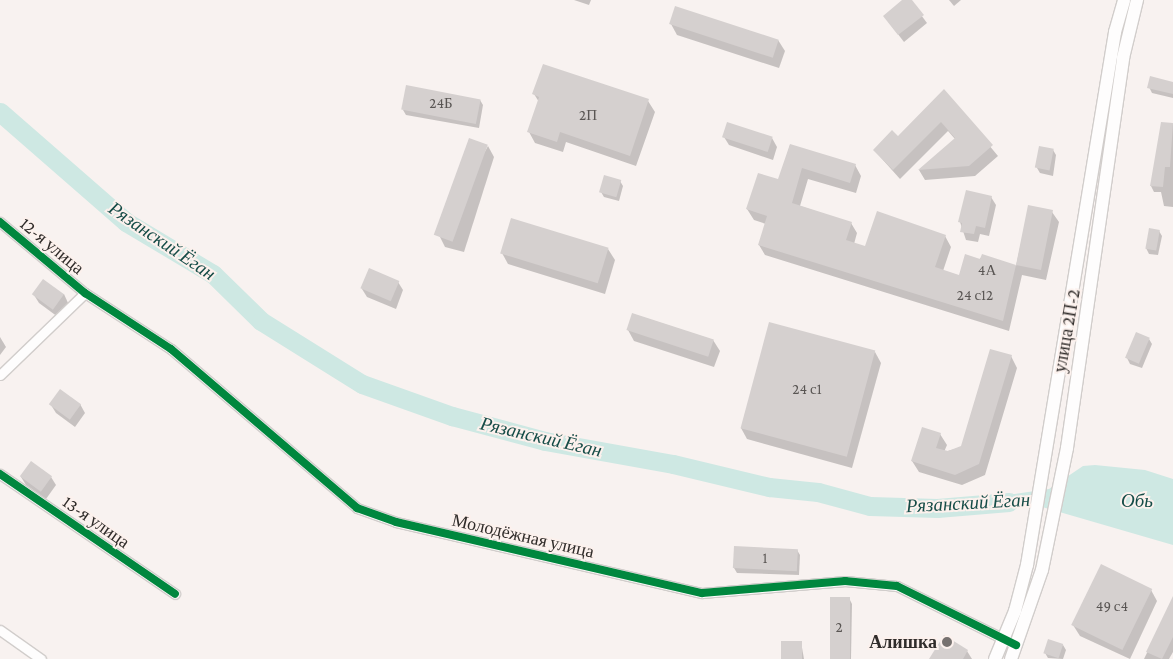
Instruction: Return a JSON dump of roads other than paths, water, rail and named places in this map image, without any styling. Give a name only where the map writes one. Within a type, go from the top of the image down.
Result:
[{"type":"main road","name":"улица 2П-2","points":[[995,659],[1015,611],[1027,565],[1115,32],[1124,0]]},
{"type":"main road","name":"улица 2П-2","points":[[1011,659],[1042,570],[1067,448],[1123,58],[1137,0]]},
{"type":"street","name":"12-я улица","points":[[0,222],[85,293]]},
{"type":"street","points":[[0,375],[85,293]]},
{"type":"street","name":"Молодёжная улица","points":[[85,293],[171,349],[357,508],[396,522],[702,592],[845,581],[897,586],[1016,645]]},
{"type":"street","name":"13-я улица","points":[[0,474],[175,594]]},
{"type":"street","points":[[0,630],[41,659]]},
{"type":"water","name":"Обь","points":[[1095,465],[1145,470],[1173,479],[1173,545],[1032,504],[985,511],[986,498],[1049,489],[1083,466]]},
{"type":"waterway","name":"Рязанский Ёган","points":[[0,112],[126,222],[213,274],[261,321],[362,384],[452,416],[545,441],[673,464],[769,487],[818,492],[870,506],[937,508],[1009,502]]},
{"type":"place","name":"Алишка","points":[[947,642]]}]
